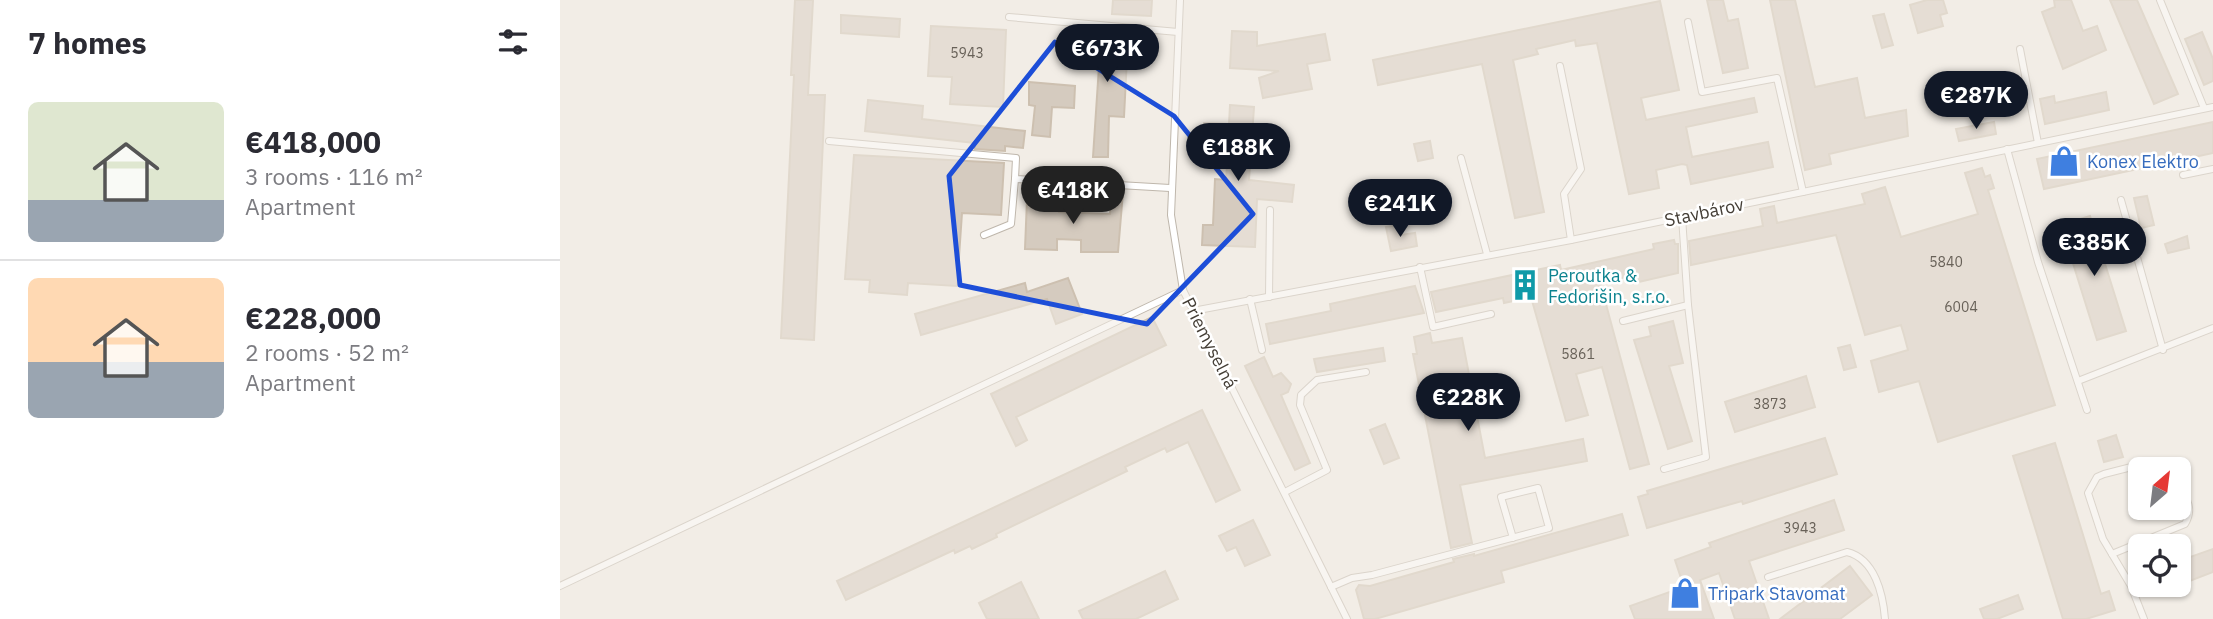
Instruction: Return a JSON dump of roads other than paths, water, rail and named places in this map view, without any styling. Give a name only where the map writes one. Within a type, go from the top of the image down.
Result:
[{"type":"lane","name":"Priemyselná","points":[[1180,0],[1170,188],[1171,215],[1183,290],[1347,619]]},
{"type":"lane","points":[[2160,0],[2204,108]]},
{"type":"lane","points":[[1009,18],[1178,32]]},
{"type":"lane","points":[[1688,22],[1703,92],[1777,78],[1803,192]]},
{"type":"lane","points":[[2020,49],[2038,143]]},
{"type":"lane","points":[[1560,65],[1581,169],[1564,194],[1571,240]]},
{"type":"lane","name":"Stavbárov","points":[[1193,311],[1571,240],[2213,107]]},
{"type":"lane","points":[[829,141],[1016,158],[1011,224],[984,235]]},
{"type":"lane","points":[[2007,149],[2038,262],[2087,410]]},
{"type":"lane","points":[[1461,158],[1488,254]]},
{"type":"lane","points":[[2183,175],[2213,169]]},
{"type":"lane","points":[[1015,179],[1170,188]]},
{"type":"lane","points":[[2121,200],[2163,349]]},
{"type":"lane","points":[[1269,297],[1270,211]]},
{"type":"lane","points":[[1664,469],[1706,457],[1688,305],[1682,217]]},
{"type":"lane","points":[[1420,267],[1433,327],[1491,314]]},
{"type":"lane","points":[[560,586],[1183,290]]},
{"type":"lane","points":[[1250,299],[1262,350]]},
{"type":"lane","points":[[1623,321],[1688,305]]},
{"type":"lane","points":[[2078,381],[2213,328]]},
{"type":"lane","points":[[1285,492],[1327,470],[1300,405],[1301,395],[1317,380],[1366,372]]},
{"type":"lane","points":[[2128,468],[2104,474],[2092,484],[2088,493],[2103,539],[2131,586],[2144,619]]},
{"type":"lane","points":[[1331,587],[1352,578],[1513,538],[1549,528],[1538,488],[1501,497],[1513,538]]},
{"type":"lane","points":[[2112,554],[2185,524],[2187,520]]},
{"type":"lane","points":[[1768,577],[1847,552],[1857,555],[1865,559],[1878,584],[1885,619]]},
{"type":"place","name":"Konex Elektro","points":[[2064,161]]},
{"type":"place","name":"Peroutka & Fedorišin, s.r.o.","points":[[1525,285]]},
{"type":"place","name":"Tripark Stavomat","points":[[1685,593]]}]
